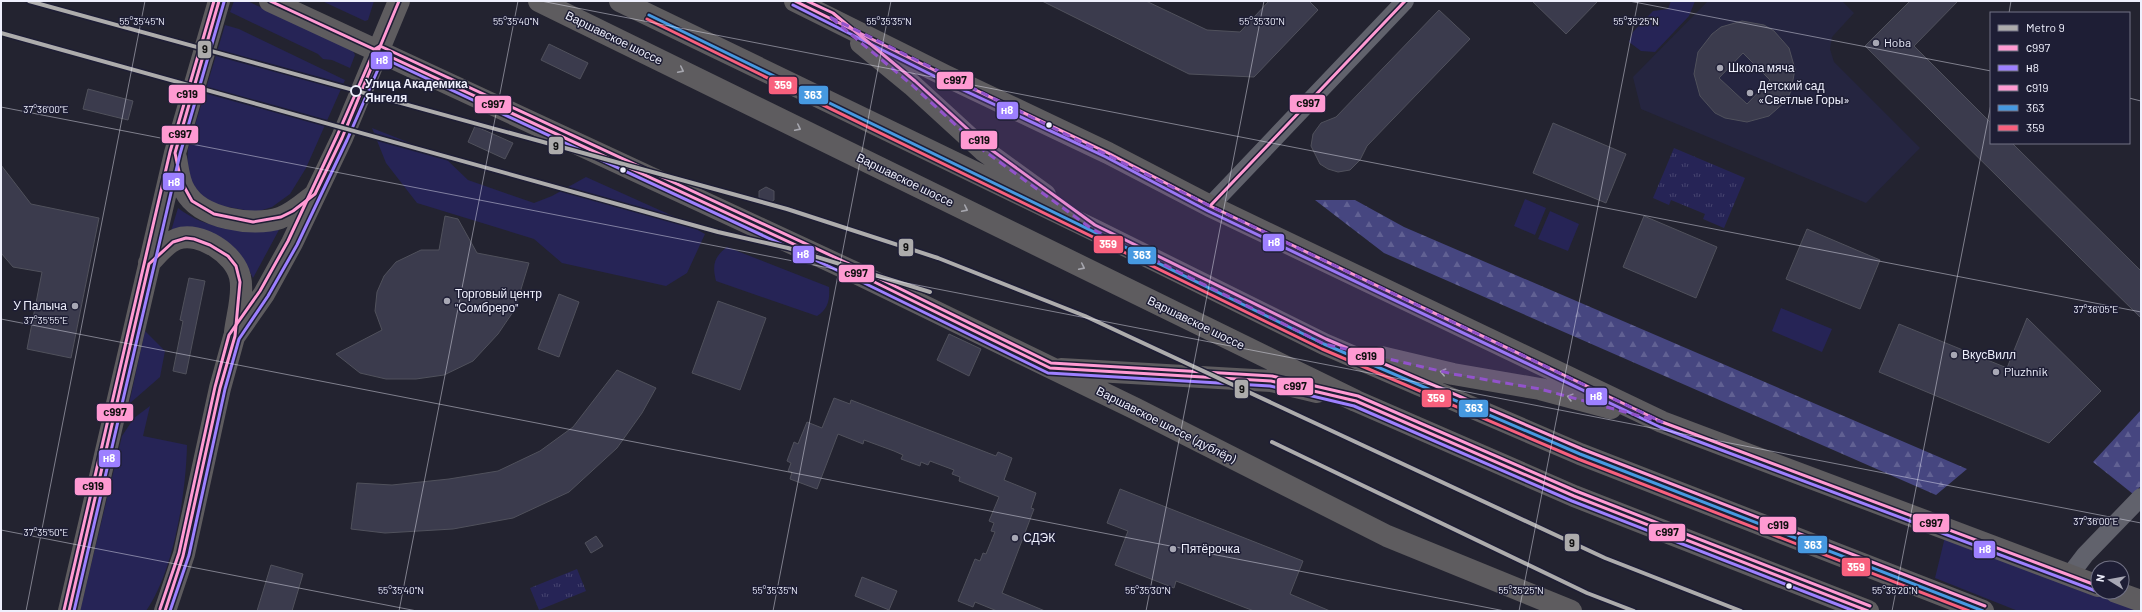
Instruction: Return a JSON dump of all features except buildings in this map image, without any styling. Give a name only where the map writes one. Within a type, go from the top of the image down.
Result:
[{"type":"main road","points":[[69,611],[175,153],[219,1]]},
{"type":"main road","name":"Варшавское шоссе (дублёр)","points":[[270,1],[851,271],[1050,368],[1387,536],[1437,558],[1571,611]]},
{"type":"main road","points":[[234,337],[264,294],[292,243],[342,138],[380,51],[399,1]]},
{"type":"main road","name":"Варшавское шоссе","points":[[539,1],[1356,401],[1574,496],[1868,611]]},
{"type":"main road","points":[[620,1],[1092,229],[1324,344],[1580,454],[1983,611]]},
{"type":"main road","points":[[795,1],[946,76],[1108,153],[1210,206],[1662,422],[2090,583]]},
{"type":"main road","points":[[830,18],[912,85],[984,150],[1092,229]]},
{"type":"main road","points":[[175,153],[185,192],[192,201],[214,214],[245,221],[267,221],[293,211],[315,194]]},
{"type":"main road","points":[[149,264],[169,243],[184,237],[199,240],[219,248],[230,256],[237,267],[240,279],[234,337],[220,388],[184,554],[165,611]]},
{"type":"main road","points":[[1324,344],[1453,374],[1540,389],[1662,422]]},
{"type":"main road","points":[[1050,368],[1271,381],[1356,401]]},
{"type":"main road","points":[[2130,597],[2141,601]]},
{"type":"street","points":[[1210,206],[1405,1]]},
{"type":"street","points":[[2069,576],[2086,555],[2141,497]]},
{"type":"highlighted area","points":[[830,17],[1210,206],[1662,422],[1540,389],[1453,374],[1324,344],[1092,229],[983,150],[912,85]]},
{"type":"shaded area","name":"Детский сад «Светлые Горы»","points":[[1708,1],[1842,1],[1854,13],[1832,37],[1830,49],[1834,62],[1920,148],[1866,203],[1641,109],[1633,77]]},
{"type":"green space","points":[[234,1],[247,1],[352,49],[355,55],[350,68],[332,60],[323,59],[318,54],[230,12]]},
{"type":"green space","points":[[322,1],[374,1],[368,20],[365,21]]},
{"type":"green space","points":[[1671,1],[1695,1],[1689,16],[1655,52],[1641,51],[1629,42],[1633,32],[1653,11],[1668,9]]},
{"type":"green space","points":[[225,25],[239,29],[345,80],[306,168],[290,194],[272,207],[256,212],[222,206],[206,200],[191,186],[187,167],[188,149]]},
{"type":"green space","points":[[372,128],[443,156],[468,180],[534,203],[552,196],[586,177],[675,217],[705,234],[687,273],[666,286],[562,263],[534,239],[417,203],[386,163]]},
{"type":"green space","points":[[1674,148],[1745,178],[1724,228],[1703,219],[1705,214],[1671,200],[1669,205],[1653,198]]},
{"type":"green space","points":[[1525,199],[1546,208],[1535,235],[1514,226]]},
{"type":"green space","points":[[1315,200],[1355,200],[1404,227],[1967,469],[1936,495],[1384,253]]},
{"type":"green space","points":[[178,208],[190,216],[214,226],[239,229],[280,228],[253,278],[246,264],[238,253],[230,244],[221,238],[200,232],[171,231]]},
{"type":"green space","points":[[1550,211],[1579,224],[1568,251],[1538,239]]},
{"type":"green space","points":[[727,247],[829,287],[828,304],[817,316],[716,281],[714,270],[715,262],[719,254]]},
{"type":"green space","points":[[1781,308],[1832,329],[1822,352],[1772,331]]},
{"type":"green space","points":[[145,331],[165,351],[160,377],[129,404]]},
{"type":"green space","points":[[150,406],[143,436],[187,445],[184,486],[177,531],[164,575],[156,594],[146,611],[80,611],[122,436],[134,418]]},
{"type":"green space","points":[[2141,410],[2141,486],[2133,494],[2093,462]]},
{"type":"green space","points":[[1945,537],[2090,592],[2090,600],[2112,600],[2141,611],[2018,611],[1935,578]]},
{"type":"green space","points":[[577,569],[586,591],[539,610],[530,588]]},
{"type":"metro line","name":"9","points":[[29,1],[787,209],[938,258],[1085,316],[1605,558],[1741,611]]},
{"type":"metro line","name":"9","points":[[1,33],[718,232],[788,248],[930,292]]},
{"type":"metro line","name":"9","points":[[1272,442],[1587,593],[1634,611]]},
{"type":"transit line","name":"с919","points":[[64,610],[170,152],[214,1]]},
{"type":"transit line","name":"с997","points":[[219,1],[175,153],[181,181],[192,201],[214,214],[253,222],[281,217],[293,211],[315,194],[342,138],[399,1]]},
{"type":"transit line","name":"с997","points":[[270,1],[858,274],[1050,368],[1271,381],[1356,401],[1574,496],[1868,611]]},
{"type":"transit line","name":"с997","points":[[795,1],[946,76],[1108,153],[1210,206],[1662,422],[2090,583]]},
{"type":"transit line","name":"с919","points":[[807,1],[833,13],[915,81],[986,146],[1095,225],[1326,339],[1582,449],[1985,606]]},
{"type":"transit line","name":"с997","points":[[1210,206],[1405,1]]},
{"type":"transit line","name":"н8","points":[[74,611],[180,154],[224,2]]},
{"type":"transit line","name":"н8","points":[[793,5],[944,81],[1106,157],[1208,211],[1660,427],[2090,589]]},
{"type":"transit line","name":"363","points":[[649,15],[1324,344],[1580,454],[1983,611]]},
{"type":"transit line","name":"359","points":[[647,19],[1322,349],[1578,459],[1969,611]]},
{"type":"transit line","name":"с919","points":[[160,609],[179,553],[215,387],[229,335],[260,291],[288,241],[337,136],[375,49],[380,46],[860,269],[1051,363],[1272,376],[1358,396],[1576,491],[1870,606]]},
{"type":"transit line","name":"н8","points":[[170,611],[189,555],[225,389],[239,339],[268,296],[297,245],[347,140],[383,58],[856,279],[1048,373],[1270,386],[1354,406],[1572,501],[1854,611]]},
{"type":"transit line","name":"с997","points":[[69,611],[149,264],[173,242],[186,238],[194,239],[210,245],[228,256],[236,266],[240,282],[235,336],[220,388],[183,556],[165,611]]},
{"type":"place","name":"Hoba","points":[[1876,43]]},
{"type":"place","name":"Школа мяча","points":[[1720,68]]},
{"type":"place","name":"Улица Академика Янгеля","points":[[356,91]]},
{"type":"place","name":"Детский сад «Светлые Горы»","points":[[1750,93]]},
{"type":"place","name":"Торговый центр \"Сомбреро\"","points":[[447,301]]},
{"type":"place","name":"У Палыча","points":[[75,306]]},
{"type":"place","name":"ВкусВилл","points":[[1954,355]]},
{"type":"place","name":"Pluzhnik","points":[[1996,372]]},
{"type":"place","name":"СДЭК","points":[[1015,538]]},
{"type":"place","name":"Пятёрочка","points":[[1173,549]]}]
